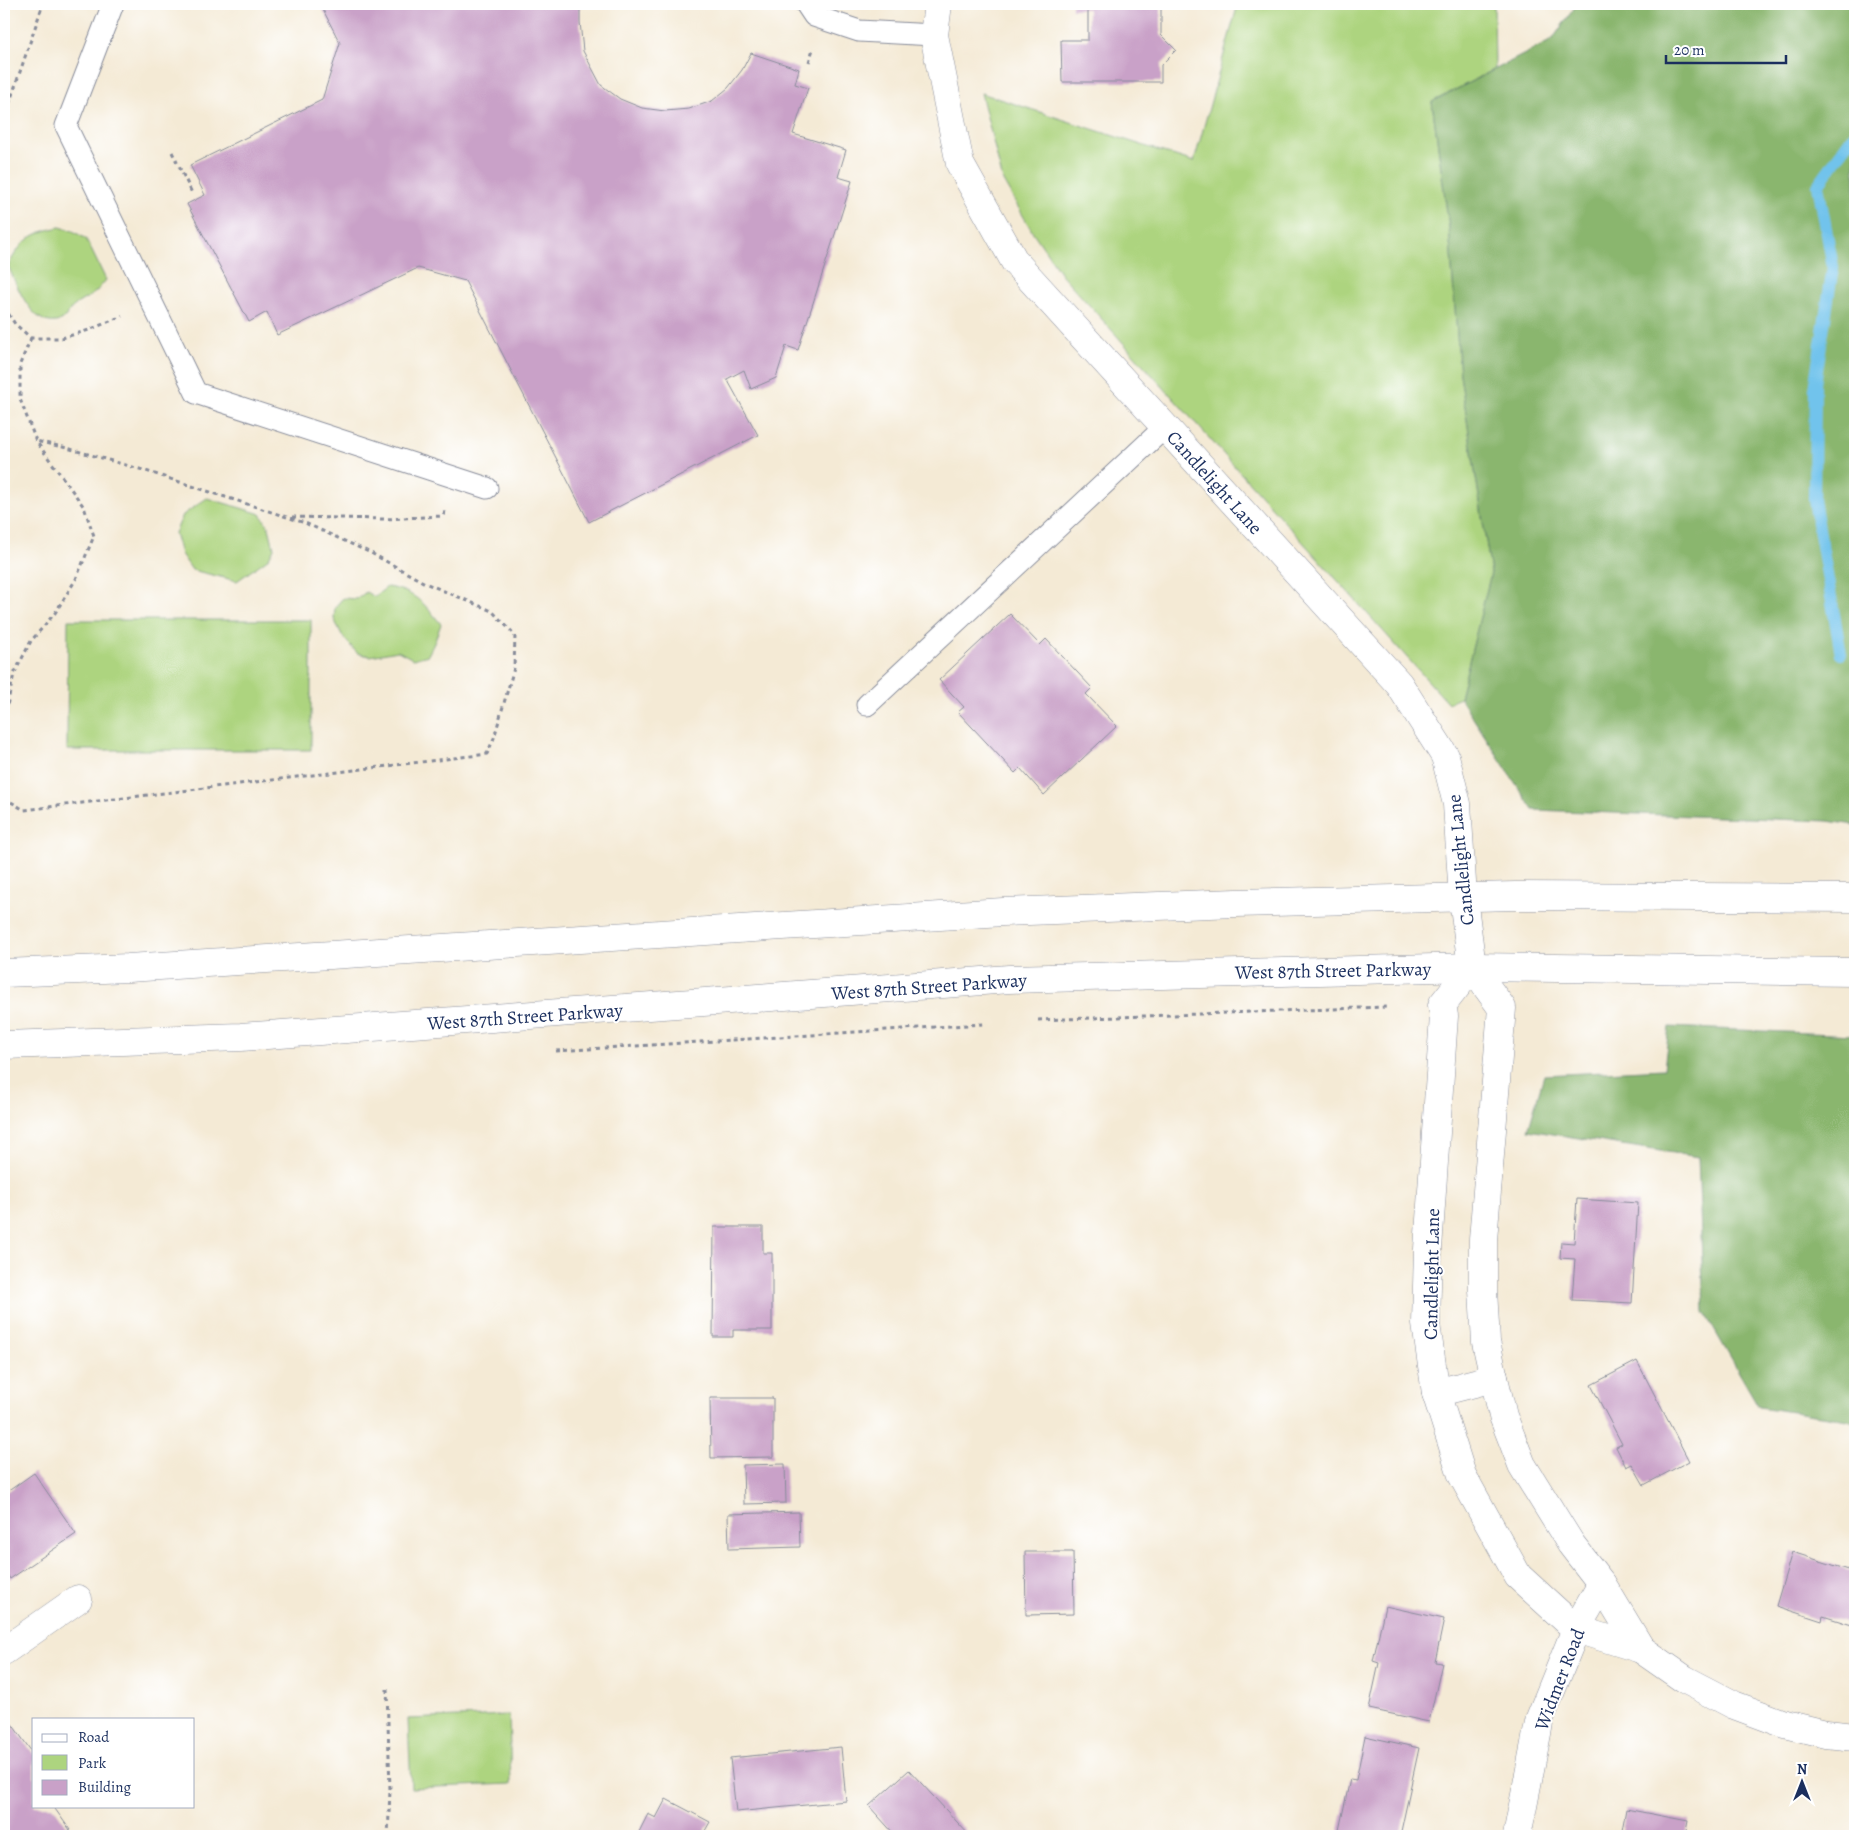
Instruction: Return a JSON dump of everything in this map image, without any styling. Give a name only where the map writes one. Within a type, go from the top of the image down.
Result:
[{"type":"main road","name":"Candlelight Lane","points":[[938,4],[934,35],[960,164],[1015,262],[1399,684],[1445,756],[1457,804],[1463,898],[1472,967],[1502,1008],[1483,1240],[1486,1342],[1503,1416],[1522,1465],[1571,1544],[1602,1584],[1641,1649]]},
{"type":"main road","points":[[4,973],[128,968],[1003,912],[1236,903],[1525,896],[1855,898]]},
{"type":"main road","name":"Candlelight Lane","points":[[1472,967],[1442,1005],[1444,1016],[1428,1249],[1426,1314],[1436,1393],[1462,1475],[1518,1576],[1576,1629],[1641,1649],[1684,1679],[1734,1706],[1784,1724],[1826,1734],[1855,1737]]},
{"type":"main road","name":"West 87th Street Parkway","points":[[4,1045],[241,1037],[1009,979],[1472,967],[1855,972]]},
{"type":"main road","points":[[1436,1393],[1494,1378]]},
{"type":"main road","name":"Widmer Road","points":[[1517,1836],[1540,1718],[1576,1629],[1602,1584]]},
{"type":"main road","points":[[4,1651],[78,1599]]},
{"type":"lane","points":[[113,4],[66,126],[196,393],[487,488]]},
{"type":"lane","points":[[806,4],[814,16],[859,32],[934,35]]},
{"type":"lane","points":[[867,705],[1165,427]]},
{"type":"path","points":[[4,119],[43,4]]},
{"type":"path","points":[[809,62],[814,46]]},
{"type":"path","points":[[172,152],[192,193]]},
{"type":"path","points":[[4,307],[15,324],[31,338],[62,338],[124,316]]},
{"type":"path","points":[[31,338],[20,364],[20,399],[36,442],[84,507],[94,536],[76,579],[55,613],[31,641],[14,674],[4,719],[4,772],[8,800],[24,810],[487,754],[494,738],[514,668],[515,635],[492,611],[425,583],[371,553],[289,517],[143,470],[67,448],[36,442]]},
{"type":"path","points":[[289,517],[385,519],[443,516]]},
{"type":"path","points":[[1038,1020],[1389,1007]]},
{"type":"path","points":[[387,1689],[390,1790],[388,1836]]},
{"type":"green space","points":[[1238,4],[1494,4],[1495,69],[1432,102],[1449,227],[1460,375],[1491,573],[1460,698],[1448,703],[1062,275],[1032,231],[1003,181],[981,93],[1194,162]]},
{"type":"green space","points":[[1577,4],[1855,4],[1855,825],[1827,821],[1533,810],[1460,698],[1491,573],[1460,375],[1449,227],[1432,102],[1552,40]]},
{"type":"green space","points":[[60,227],[73,231],[86,239],[106,280],[95,293],[75,305],[62,320],[56,322],[47,321],[32,311],[20,292],[8,266],[28,239],[42,232]]},
{"type":"green space","points":[[207,498],[261,514],[269,528],[274,548],[269,558],[237,581],[192,570],[181,554],[175,533],[183,515]]},
{"type":"green space","points":[[387,587],[418,599],[441,624],[428,655],[413,659],[398,651],[370,656],[357,653],[343,637],[334,619],[335,607],[343,598],[357,599],[366,592],[374,597]]},
{"type":"green space","points":[[68,620],[311,620],[311,750],[67,750]]},
{"type":"green space","points":[[1669,1027],[1855,1035],[1855,1421],[1759,1407],[1704,1312],[1698,1157],[1528,1130],[1544,1075],[1664,1069]]},
{"type":"green space","points":[[509,1715],[511,1784],[411,1788],[408,1719]]},
{"type":"building","points":[[320,4],[580,4],[583,51],[601,85],[620,99],[642,108],[665,111],[689,109],[712,101],[728,88],[742,70],[751,53],[799,69],[795,84],[808,88],[793,134],[846,150],[838,177],[852,181],[798,350],[786,346],[776,378],[751,389],[744,370],[727,379],[758,435],[589,522],[465,281],[418,268],[277,335],[267,312],[249,322],[187,204],[205,195],[190,165],[322,100],[340,43]]},
{"type":"building","points":[[1072,4],[1161,4],[1161,35],[1176,50],[1161,65],[1161,82],[1062,82],[1061,40],[1088,40],[1088,9],[1072,9]]},
{"type":"building","points":[[1010,614],[1040,645],[1046,639],[1092,688],[1086,694],[1117,726],[1044,795],[1020,768],[1015,773],[958,712],[964,707],[939,680]]},
{"type":"building","points":[[1577,1199],[1638,1203],[1632,1303],[1572,1300],[1575,1259],[1560,1258],[1561,1242],[1574,1243]]},
{"type":"building","points":[[714,1227],[763,1227],[763,1253],[772,1253],[772,1330],[733,1330],[733,1337],[713,1337]]},
{"type":"building","points":[[1637,1361],[1689,1461],[1644,1485],[1632,1464],[1626,1467],[1616,1447],[1622,1444],[1591,1385]]},
{"type":"building","points":[[710,1398],[773,1398],[773,1457],[711,1458]]},
{"type":"building","points":[[785,1464],[786,1503],[744,1504],[743,1465]]},
{"type":"building","points":[[34,1473],[76,1534],[10,1579],[4,1569],[4,1488],[7,1492]]},
{"type":"building","points":[[799,1512],[800,1547],[729,1549],[728,1514]]},
{"type":"building","points":[[1025,1552],[1073,1552],[1074,1614],[1026,1615]]},
{"type":"building","points":[[1792,1552],[1855,1572],[1855,1626],[1823,1616],[1822,1621],[1776,1606]]},
{"type":"building","points":[[1385,1606],[1444,1619],[1435,1662],[1442,1663],[1429,1722],[1369,1709],[1379,1663],[1373,1661]]},
{"type":"building","points":[[12,1724],[32,1752],[32,1808],[54,1808],[70,1830],[61,1836],[4,1836],[4,1729]]},
{"type":"building","points":[[1365,1736],[1419,1748],[1400,1836],[1338,1835],[1350,1779],[1356,1780]]},
{"type":"building","points":[[841,1747],[846,1801],[736,1812],[730,1758]]},
{"type":"building","points":[[909,1770],[970,1836],[896,1836],[869,1806]]},
{"type":"building","points":[[666,1799],[710,1822],[702,1836],[637,1836],[648,1814],[656,1818]]},
{"type":"building","points":[[1626,1809],[1688,1821],[1685,1836],[1621,1836]]},
{"type":"waterway","points":[[1841,654],[1814,500],[1815,383],[1833,267],[1818,185],[1855,133]]}]
